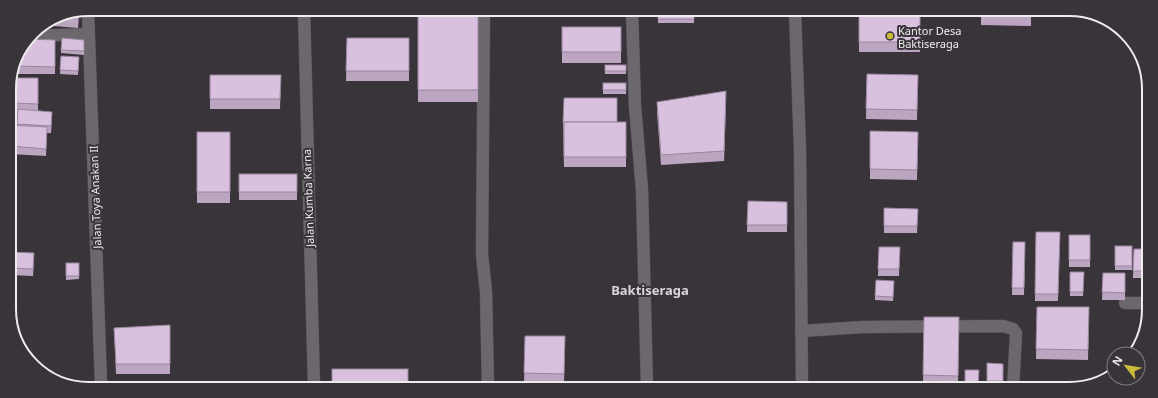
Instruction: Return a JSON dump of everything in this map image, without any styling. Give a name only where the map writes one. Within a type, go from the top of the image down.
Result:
[{"type":"street","name":"Jalan Toya Anakan II","points":[[88,16],[101,382]]},
{"type":"street","name":"Jalan Kumba Karna","points":[[304,16],[314,382]]},
{"type":"street","points":[[484,16],[482,254],[486,292],[488,382]]},
{"type":"street","points":[[632,16],[635,106],[642,190],[648,382]]},
{"type":"street","points":[[795,16],[800,149],[802,382]]},
{"type":"street","points":[[39,36],[88,34]]},
{"type":"street","points":[[1125,303],[1142,303]]},
{"type":"street","points":[[801,331],[863,326],[1003,326],[1013,329],[1016,333],[1013,382]]},
{"type":"building","points":[[418,16],[478,16],[478,90],[418,90]]},
{"type":"building","points":[[658,16],[694,16],[694,19],[658,19]]},
{"type":"building","name":"Kantor Desa Baktiseraga","points":[[859,16],[920,16],[920,42],[859,42]]},
{"type":"building","points":[[562,27],[621,27],[621,52],[562,52]]},
{"type":"building","points":[[62,38],[84,40],[84,51],[61,50]]},
{"type":"building","points":[[347,38],[409,38],[409,71],[346,71]]},
{"type":"building","points":[[35,39],[55,40],[55,67],[20,66],[28,49]]},
{"type":"building","points":[[61,56],[79,57],[78,71],[60,70]]},
{"type":"building","points":[[605,65],[626,65],[626,71],[605,71]]},
{"type":"building","points":[[867,74],[918,75],[917,110],[866,109]]},
{"type":"building","points":[[210,75],[281,75],[280,99],[210,99]]},
{"type":"building","points":[[17,78],[38,78],[38,104],[16,103]]},
{"type":"building","points":[[603,83],[626,83],[626,90],[603,90]]},
{"type":"building","points":[[726,91],[724,151],[661,155],[657,102]]},
{"type":"building","points":[[564,98],[617,98],[617,122],[563,123]]},
{"type":"building","points":[[18,109],[52,112],[51,126],[17,124]]},
{"type":"building","points":[[564,122],[626,122],[626,157],[564,157]]},
{"type":"building","points":[[16,125],[47,127],[46,149],[16,146]]},
{"type":"building","points":[[870,131],[918,132],[917,170],[870,169]]},
{"type":"building","points":[[197,132],[230,132],[230,192],[197,192]]},
{"type":"building","points":[[239,174],[297,174],[297,192],[239,192]]},
{"type":"building","points":[[748,201],[787,202],[787,225],[747,225]]},
{"type":"building","points":[[884,208],[918,209],[917,226],[884,226]]},
{"type":"building","points":[[1036,232],[1060,232],[1058,294],[1035,294]]},
{"type":"building","points":[[1069,235],[1090,235],[1090,260],[1069,260]]},
{"type":"building","points":[[1013,242],[1025,242],[1024,288],[1012,288]]},
{"type":"building","points":[[1115,246],[1132,246],[1132,266],[1115,266]]},
{"type":"building","points":[[879,247],[900,247],[899,269],[878,269]]},
{"type":"building","points":[[1134,249],[1142,249],[1142,271],[1133,271]]},
{"type":"building","points":[[16,252],[34,253],[33,269],[16,268]]},
{"type":"building","points":[[66,263],[79,263],[79,276],[66,276]]},
{"type":"building","points":[[1070,272],[1084,272],[1083,292],[1070,292]]},
{"type":"building","points":[[1103,273],[1125,273],[1125,293],[1102,292]]},
{"type":"building","points":[[876,280],[894,281],[893,297],[875,296]]},
{"type":"building","points":[[1037,307],[1089,307],[1088,350],[1036,349]]},
{"type":"building","points":[[924,317],[959,317],[958,376],[923,375]]},
{"type":"building","points":[[170,325],[170,364],[116,364],[114,328]]},
{"type":"building","points":[[525,336],[565,336],[564,374],[524,373]]},
{"type":"building","points":[[987,363],[1003,364],[1003,381],[987,381]]},
{"type":"building","points":[[332,369],[408,369],[408,382],[332,382]]},
{"type":"building","points":[[965,370],[979,370],[978,382],[965,382]]},
{"type":"place","name":"Kantor Desa Baktiseraga","points":[[890,36]]},
{"type":"district","name":"Baktiseraga","points":[[650,290]]}]
